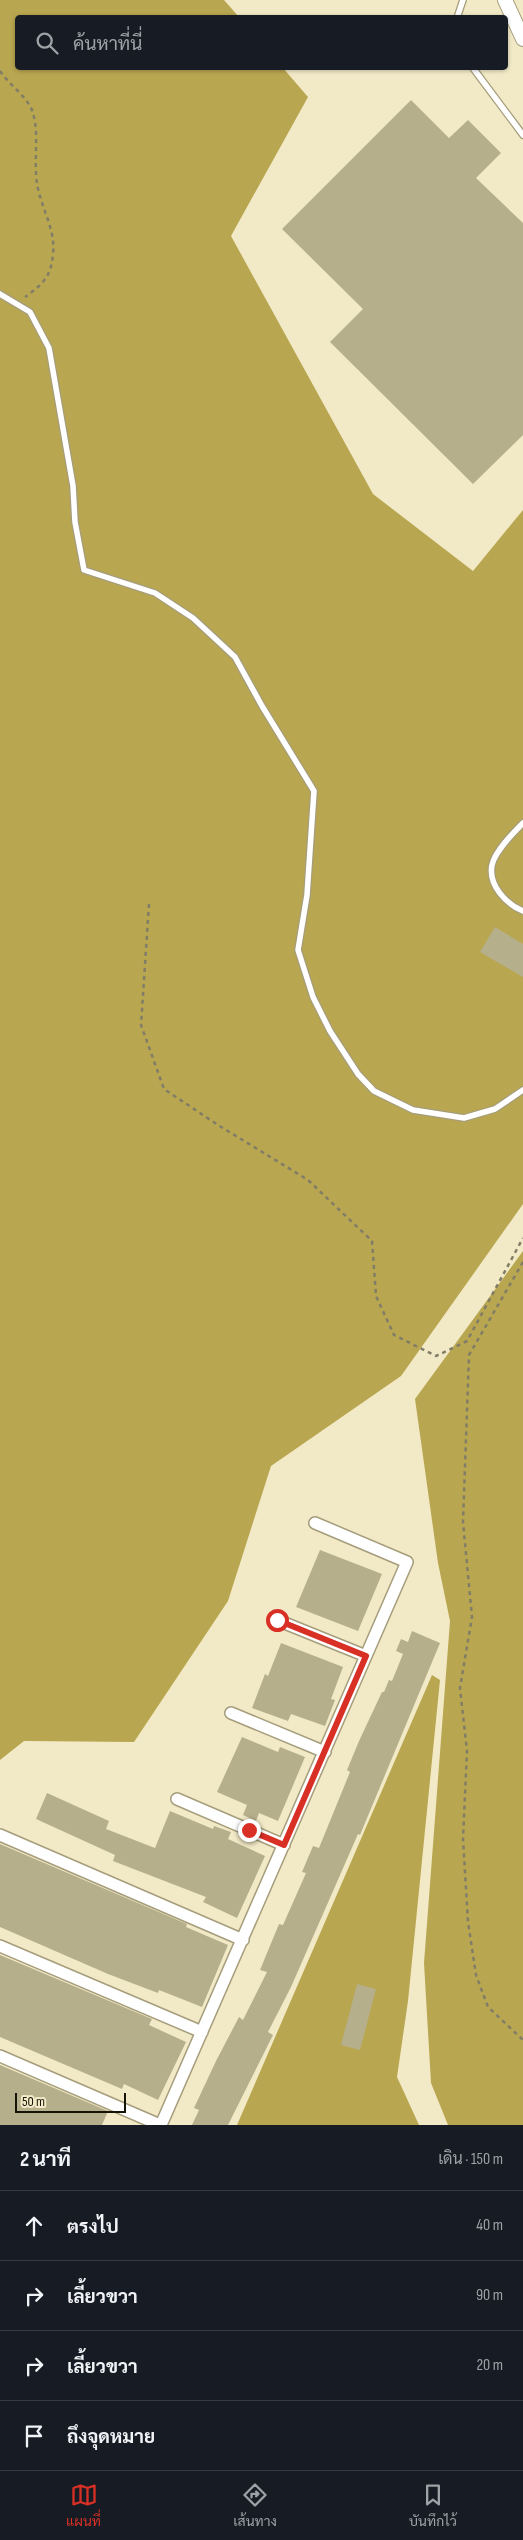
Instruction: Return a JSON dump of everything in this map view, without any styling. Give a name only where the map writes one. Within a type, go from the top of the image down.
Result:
[{"type":"street","points":[[505,0],[522,36]]},
{"type":"street","points":[[0,2056],[161,2125],[407,1562],[315,1523]]},
{"type":"street","points":[[277,1620],[366,1656]]},
{"type":"street","points":[[231,1713],[324,1752]]},
{"type":"street","points":[[178,1799],[284,1845]]},
{"type":"street","points":[[0,1836],[243,1940]]},
{"type":"street","points":[[0,1946],[202,2032]]},
{"type":"lane","points":[[458,15],[463,0]]},
{"type":"lane","points":[[474,70],[523,135]]},
{"type":"lane","points":[[0,294],[30,312],[49,348],[73,486],[75,522],[84,570],[155,592],[194,618],[235,657],[262,706],[314,791],[307,895],[298,950],[313,997],[342,1052],[358,1074],[374,1091],[413,1110],[464,1118],[495,1109],[523,1090]]},
{"type":"lane","points":[[523,823],[508,838],[492,865],[494,880],[503,900],[523,911]]},
{"type":"path","points":[[0,71],[30,106],[36,128],[34,156],[37,184],[50,227],[53,253],[45,282],[16,303]]},
{"type":"path","points":[[149,904],[142,1024],[164,1089],[218,1125],[308,1180],[372,1241],[376,1296],[394,1336],[436,1356],[467,1341],[523,1238]]},
{"type":"path","points":[[523,1262],[469,1355],[463,1522],[472,1618],[460,1688],[467,1751],[464,1849],[468,1922],[476,1975],[488,2007],[523,2040]]},
{"type":"shaded area","points":[[0,0],[224,0],[237,15],[15,15],[15,70],[285,70],[308,97],[231,236],[373,494],[473,571],[523,510],[523,1204],[401,1376],[271,1466],[228,1601],[134,1742],[24,1741],[0,1760]]},
{"type":"shaded area","points":[[523,1251],[523,2125],[448,2125],[431,2083],[424,1963],[450,1621],[438,1563],[415,1399]]},
{"type":"shaded area","points":[[432,1675],[440,1680],[408,2001],[397,2077],[419,2125],[237,2125]]},
{"type":"building","points":[[411,100],[449,138],[468,120],[501,153],[476,178],[523,223],[523,435],[473,484],[330,342],[363,309],[282,229]]},
{"type":"building","points":[[495,927],[523,944],[523,977],[480,952]]},
{"type":"building","points":[[320,1550],[382,1574],[358,1631],[296,1607]]},
{"type":"building","points":[[412,1631],[440,1643],[360,1835],[358,1834],[291,1987],[268,2032],[273,2035],[228,2125],[192,2125],[199,2110],[194,2108],[216,2061],[239,2017],[243,2020],[267,1972],[260,1970],[279,1924],[283,1925],[306,1873],[302,1872],[313,1846],[319,1848],[350,1772],[347,1770],[359,1741],[382,1692],[384,1692],[389,1680],[392,1681],[403,1654],[396,1651],[401,1639],[408,1642]]},
{"type":"building","points":[[281,1643],[343,1667],[331,1699],[335,1700],[325,1726],[291,1714],[288,1721],[252,1708],[265,1674],[268,1676]]},
{"type":"building","points":[[242,1737],[278,1752],[280,1747],[305,1757],[278,1821],[259,1813],[256,1821],[243,1815],[247,1805],[217,1792]]},
{"type":"building","points":[[47,1793],[109,1821],[106,1829],[155,1848],[170,1811],[213,1829],[214,1826],[231,1832],[228,1839],[265,1856],[237,1918],[203,1902],[206,1897],[113,1861],[115,1855],[36,1819]]},
{"type":"building","points":[[0,1844],[187,1924],[186,1927],[228,1945],[202,2007],[159,1990],[158,1993],[108,1974],[0,1927]]},
{"type":"building","points":[[0,1955],[152,2019],[149,2025],[186,2042],[158,2100],[124,2084],[122,2089],[0,2037]]},
{"type":"building","points":[[357,1984],[376,1989],[360,2050],[341,2045]]},
{"type":"building","points":[[0,2065],[108,2111],[102,2125],[0,2125]]},
{"type":"route","points":[[249,1830],[284,1845],[366,1656],[277,1620]]}]
